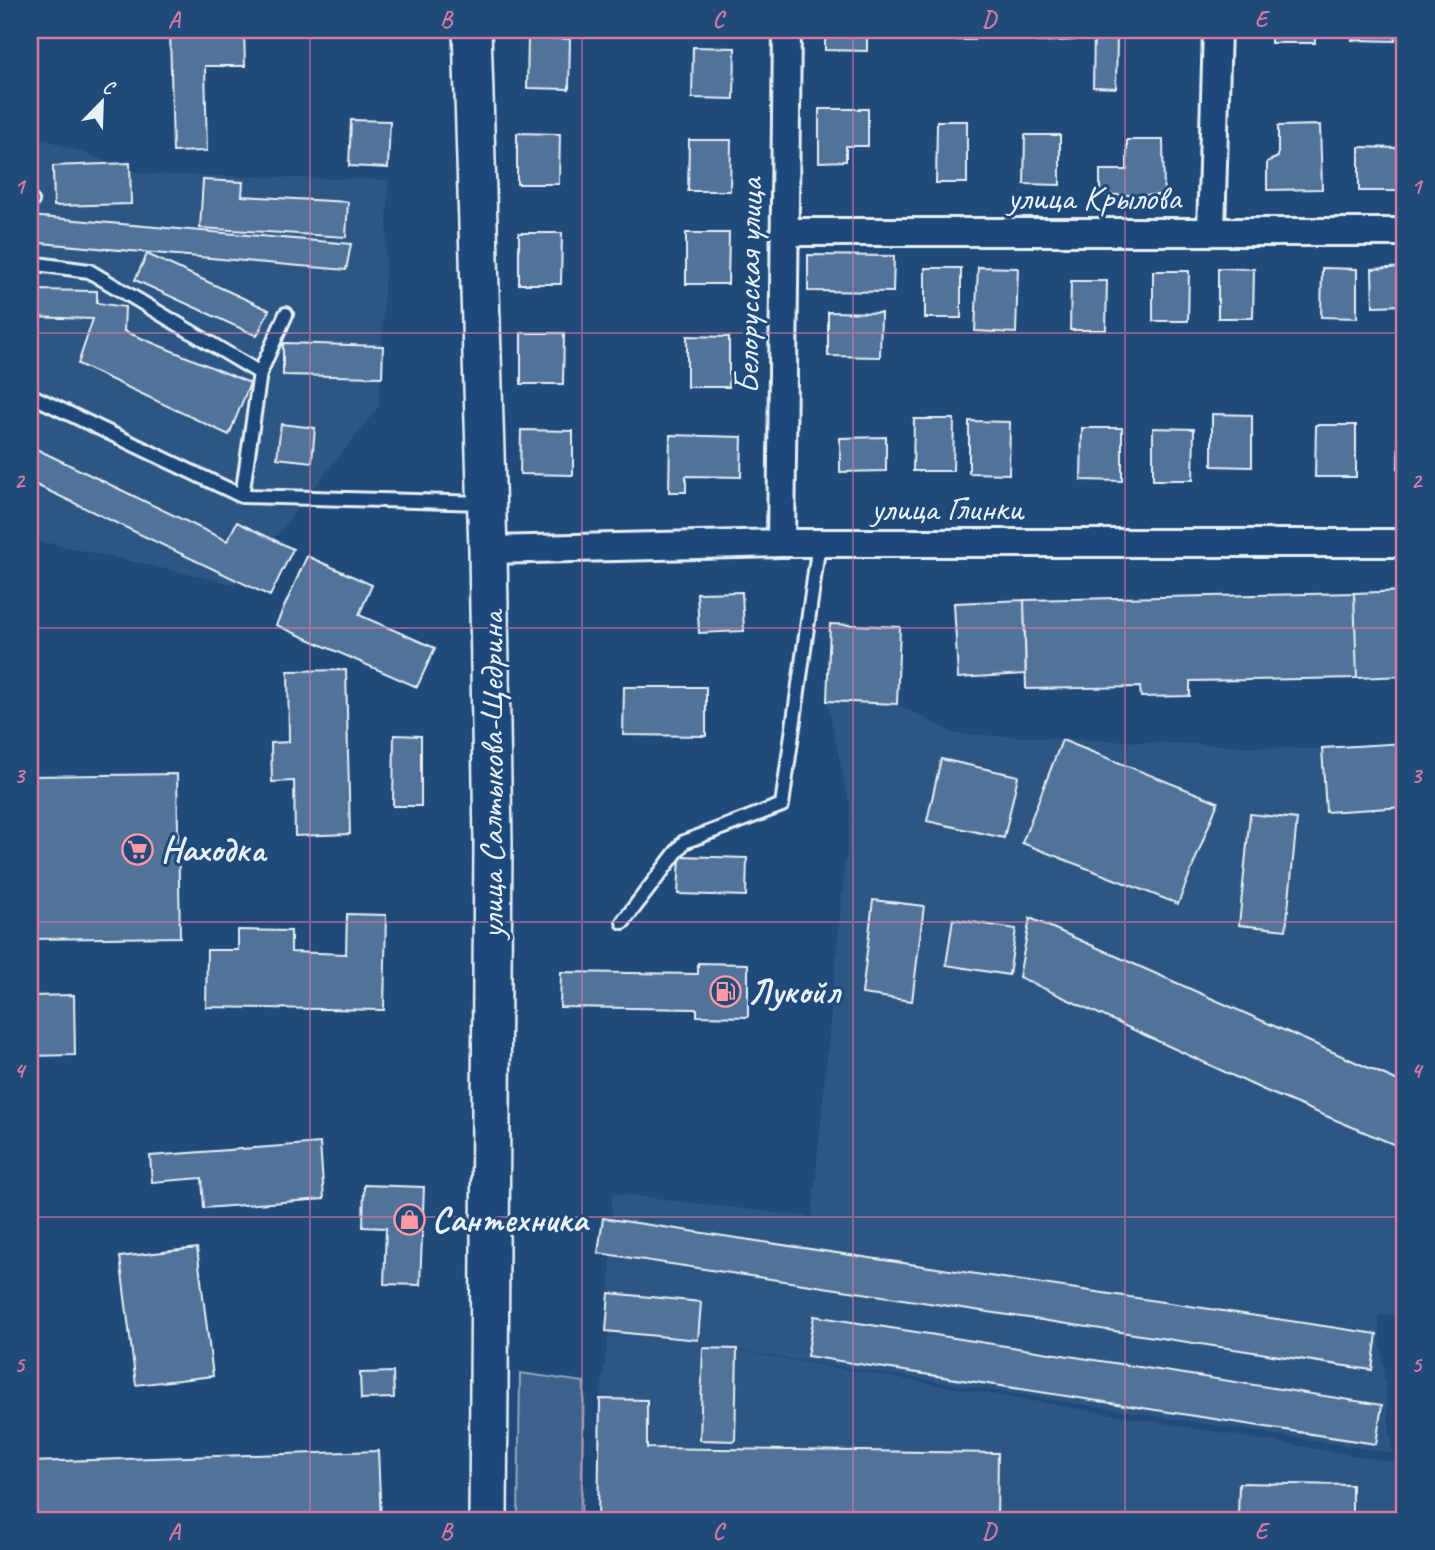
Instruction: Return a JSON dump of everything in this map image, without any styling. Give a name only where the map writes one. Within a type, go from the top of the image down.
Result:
[{"type":"main road","name":"улица Салтыкова-Щедрина","points":[[472,30],[494,842],[488,1520]]},
{"type":"street","name":"Белорусская улица","points":[[781,543],[787,30]]},
{"type":"street","points":[[1212,231],[1217,30]]},
{"type":"street","name":"улица Крылова","points":[[784,232],[1405,232]]},
{"type":"street","name":"улица Глинки","points":[[488,550],[781,543],[1405,543]]},
{"type":"lane","points":[[30,263],[89,271],[260,373]]},
{"type":"lane","points":[[242,496],[260,373],[286,314]]},
{"type":"lane","points":[[30,395],[242,496],[485,503]]},
{"type":"lane","points":[[623,922],[684,842],[782,805],[819,543]]},
{"type":"shaded area","points":[[30,134],[144,174],[389,180],[379,406],[237,585],[30,539]]},
{"type":"shaded area","points":[[827,701],[897,704],[956,734],[1405,753],[1405,1314],[1378,1315],[1392,1453],[709,1346],[1405,1464],[1405,1520],[598,1520],[600,1399],[609,1329],[612,1193],[812,1217],[850,809]]},
{"type":"shaded area","points":[[520,1373],[584,1382],[581,1520],[518,1520]]},
{"type":"building","points":[[170,30],[244,30],[245,66],[205,66],[207,151],[173,152]]},
{"type":"building","points":[[825,30],[867,30],[867,51],[825,50]]},
{"type":"building","points":[[932,30],[974,30],[974,40],[932,40]]},
{"type":"building","points":[[1037,30],[1075,30],[1075,40],[1037,42]]},
{"type":"building","points":[[1094,30],[1184,30],[1184,36],[1117,35],[1116,88],[1093,87]]},
{"type":"building","points":[[1271,30],[1315,30],[1315,43],[1271,43]]},
{"type":"building","points":[[1353,30],[1396,30],[1395,41],[1352,40]]},
{"type":"building","points":[[528,38],[570,39],[569,89],[527,88]]},
{"type":"building","points":[[693,47],[735,48],[734,99],[692,98]]},
{"type":"building","points":[[819,109],[868,109],[868,146],[846,146],[846,161],[819,162]]},
{"type":"building","points":[[351,120],[390,121],[388,168],[349,166]]},
{"type":"building","points":[[937,121],[967,121],[967,183],[936,183]]},
{"type":"building","points":[[1320,125],[1322,189],[1267,190],[1267,162],[1278,157],[1278,126]]},
{"type":"building","points":[[517,133],[560,134],[559,184],[517,184]]},
{"type":"building","points":[[1025,135],[1060,135],[1060,185],[1024,184]]},
{"type":"building","points":[[689,140],[731,140],[730,191],[688,191]]},
{"type":"building","points":[[1127,140],[1163,140],[1164,195],[1100,195],[1100,170],[1127,170]]},
{"type":"building","points":[[1359,147],[1399,148],[1398,191],[1359,191]]},
{"type":"building","points":[[130,163],[131,204],[54,206],[53,166]]},
{"type":"building","points":[[203,180],[243,182],[242,196],[348,202],[346,237],[200,228]]},
{"type":"building","points":[[30,216],[351,244],[346,270],[30,242]]},
{"type":"building","points":[[519,233],[562,233],[561,284],[519,284]]},
{"type":"building","points":[[686,233],[729,233],[728,284],[686,284]]},
{"type":"building","points":[[147,254],[269,310],[257,336],[135,280]]},
{"type":"building","points":[[808,255],[894,256],[893,292],[808,291]]},
{"type":"building","points":[[978,267],[1018,268],[1016,333],[975,331]]},
{"type":"building","points":[[1405,267],[1405,305],[1373,306],[1372,269]]},
{"type":"building","points":[[925,268],[961,268],[961,318],[925,318]]},
{"type":"building","points":[[1218,268],[1254,269],[1253,318],[1218,318]]},
{"type":"building","points":[[1322,268],[1357,269],[1357,318],[1321,317]]},
{"type":"building","points":[[1153,271],[1189,271],[1188,321],[1153,321]]},
{"type":"building","points":[[1071,281],[1107,281],[1106,330],[1070,330]]},
{"type":"building","points":[[30,290],[97,291],[97,303],[125,307],[124,331],[250,383],[229,435],[78,364],[93,319],[30,317]]},
{"type":"building","points":[[828,312],[881,313],[880,357],[828,356]]},
{"type":"building","points":[[521,333],[564,333],[563,384],[521,384]]},
{"type":"building","points":[[687,336],[729,337],[729,387],[687,387]]},
{"type":"building","points":[[283,343],[383,346],[382,377],[283,375]]},
{"type":"building","points":[[1212,414],[1252,415],[1252,467],[1212,466]]},
{"type":"building","points":[[1399,417],[1405,417],[1405,469],[1398,469]]},
{"type":"building","points":[[914,419],[954,419],[953,471],[913,471]]},
{"type":"building","points":[[969,421],[1010,422],[1009,474],[969,473]]},
{"type":"building","points":[[281,424],[315,428],[312,462],[277,458]]},
{"type":"building","points":[[1316,425],[1356,425],[1356,477],[1315,477]]},
{"type":"building","points":[[1082,428],[1122,428],[1122,481],[1081,480]]},
{"type":"building","points":[[1153,428],[1194,429],[1193,480],[1153,480]]},
{"type":"building","points":[[521,430],[573,431],[573,475],[520,474]]},
{"type":"building","points":[[670,435],[742,437],[741,477],[686,476],[686,492],[669,492]]},
{"type":"building","points":[[886,437],[886,471],[840,472],[840,438]]},
{"type":"building","points":[[30,446],[227,541],[237,522],[293,549],[270,596],[30,482]]},
{"type":"building","points":[[307,556],[372,585],[359,615],[435,648],[417,687],[276,625]]},
{"type":"building","points":[[1405,591],[1405,676],[1357,678],[1354,593]]},
{"type":"building","points":[[742,592],[744,631],[699,633],[697,593]]},
{"type":"building","points":[[1354,593],[1357,678],[1190,681],[1190,696],[1141,697],[1140,687],[1026,689],[1024,600]]},
{"type":"building","points":[[1024,600],[1026,674],[958,678],[954,603]]},
{"type":"building","points":[[830,624],[900,627],[897,704],[827,701]]},
{"type":"building","points":[[346,670],[350,834],[295,836],[294,781],[272,782],[271,743],[289,742],[288,671]]},
{"type":"building","points":[[624,687],[706,687],[706,736],[623,735]]},
{"type":"building","points":[[394,735],[421,736],[421,806],[393,806]]},
{"type":"building","points":[[1062,740],[1218,802],[1178,904],[1022,843]]},
{"type":"building","points":[[1405,743],[1405,807],[1326,812],[1322,748]]},
{"type":"building","points":[[941,759],[1018,776],[1004,838],[927,821]]},
{"type":"building","points":[[177,774],[180,937],[30,939],[30,776]]},
{"type":"building","points":[[1250,814],[1297,819],[1286,930],[1239,925]]},
{"type":"building","points":[[680,856],[747,858],[746,896],[678,894]]},
{"type":"building","points":[[873,900],[924,906],[912,1001],[862,994]]},
{"type":"building","points":[[347,914],[386,915],[384,1010],[206,1007],[207,950],[238,950],[238,930],[291,931],[291,952],[346,954]]},
{"type":"building","points":[[1030,918],[1405,1084],[1405,1149],[1266,1091],[1019,977]]},
{"type":"building","points":[[953,919],[1016,929],[1009,975],[946,965]]},
{"type":"building","points":[[698,963],[748,964],[748,1017],[697,1016],[697,1009],[560,1007],[561,972],[698,974]]},
{"type":"building","points":[[74,995],[75,1055],[30,1056],[30,996]]},
{"type":"building","points":[[320,1143],[324,1199],[204,1208],[202,1178],[152,1182],[150,1156]]},
{"type":"building","points":[[364,1185],[424,1187],[420,1285],[384,1284],[386,1228],[363,1227]]},
{"type":"building","points":[[603,1218],[1377,1334],[1372,1370],[598,1253]]},
{"type":"building","points":[[197,1248],[213,1376],[136,1385],[120,1257]]},
{"type":"building","points":[[609,1293],[701,1302],[698,1340],[606,1331]]},
{"type":"building","points":[[814,1316],[1382,1405],[1376,1444],[807,1356]]},
{"type":"building","points":[[703,1348],[737,1349],[735,1441],[700,1440]]},
{"type":"building","points":[[393,1372],[394,1398],[361,1399],[360,1373]]},
{"type":"building","points":[[600,1399],[647,1400],[647,1448],[998,1453],[997,1520],[598,1520]]},
{"type":"building","points":[[378,1451],[381,1520],[30,1520],[30,1462]]},
{"type":"building","points":[[1239,1483],[1352,1485],[1352,1520],[1238,1520]]},
{"type":"place","name":"Находка","points":[[138,849]]},
{"type":"place","name":"Лукойл","points":[[725,991]]},
{"type":"place","name":"Сантехника","points":[[409,1219]]}]
